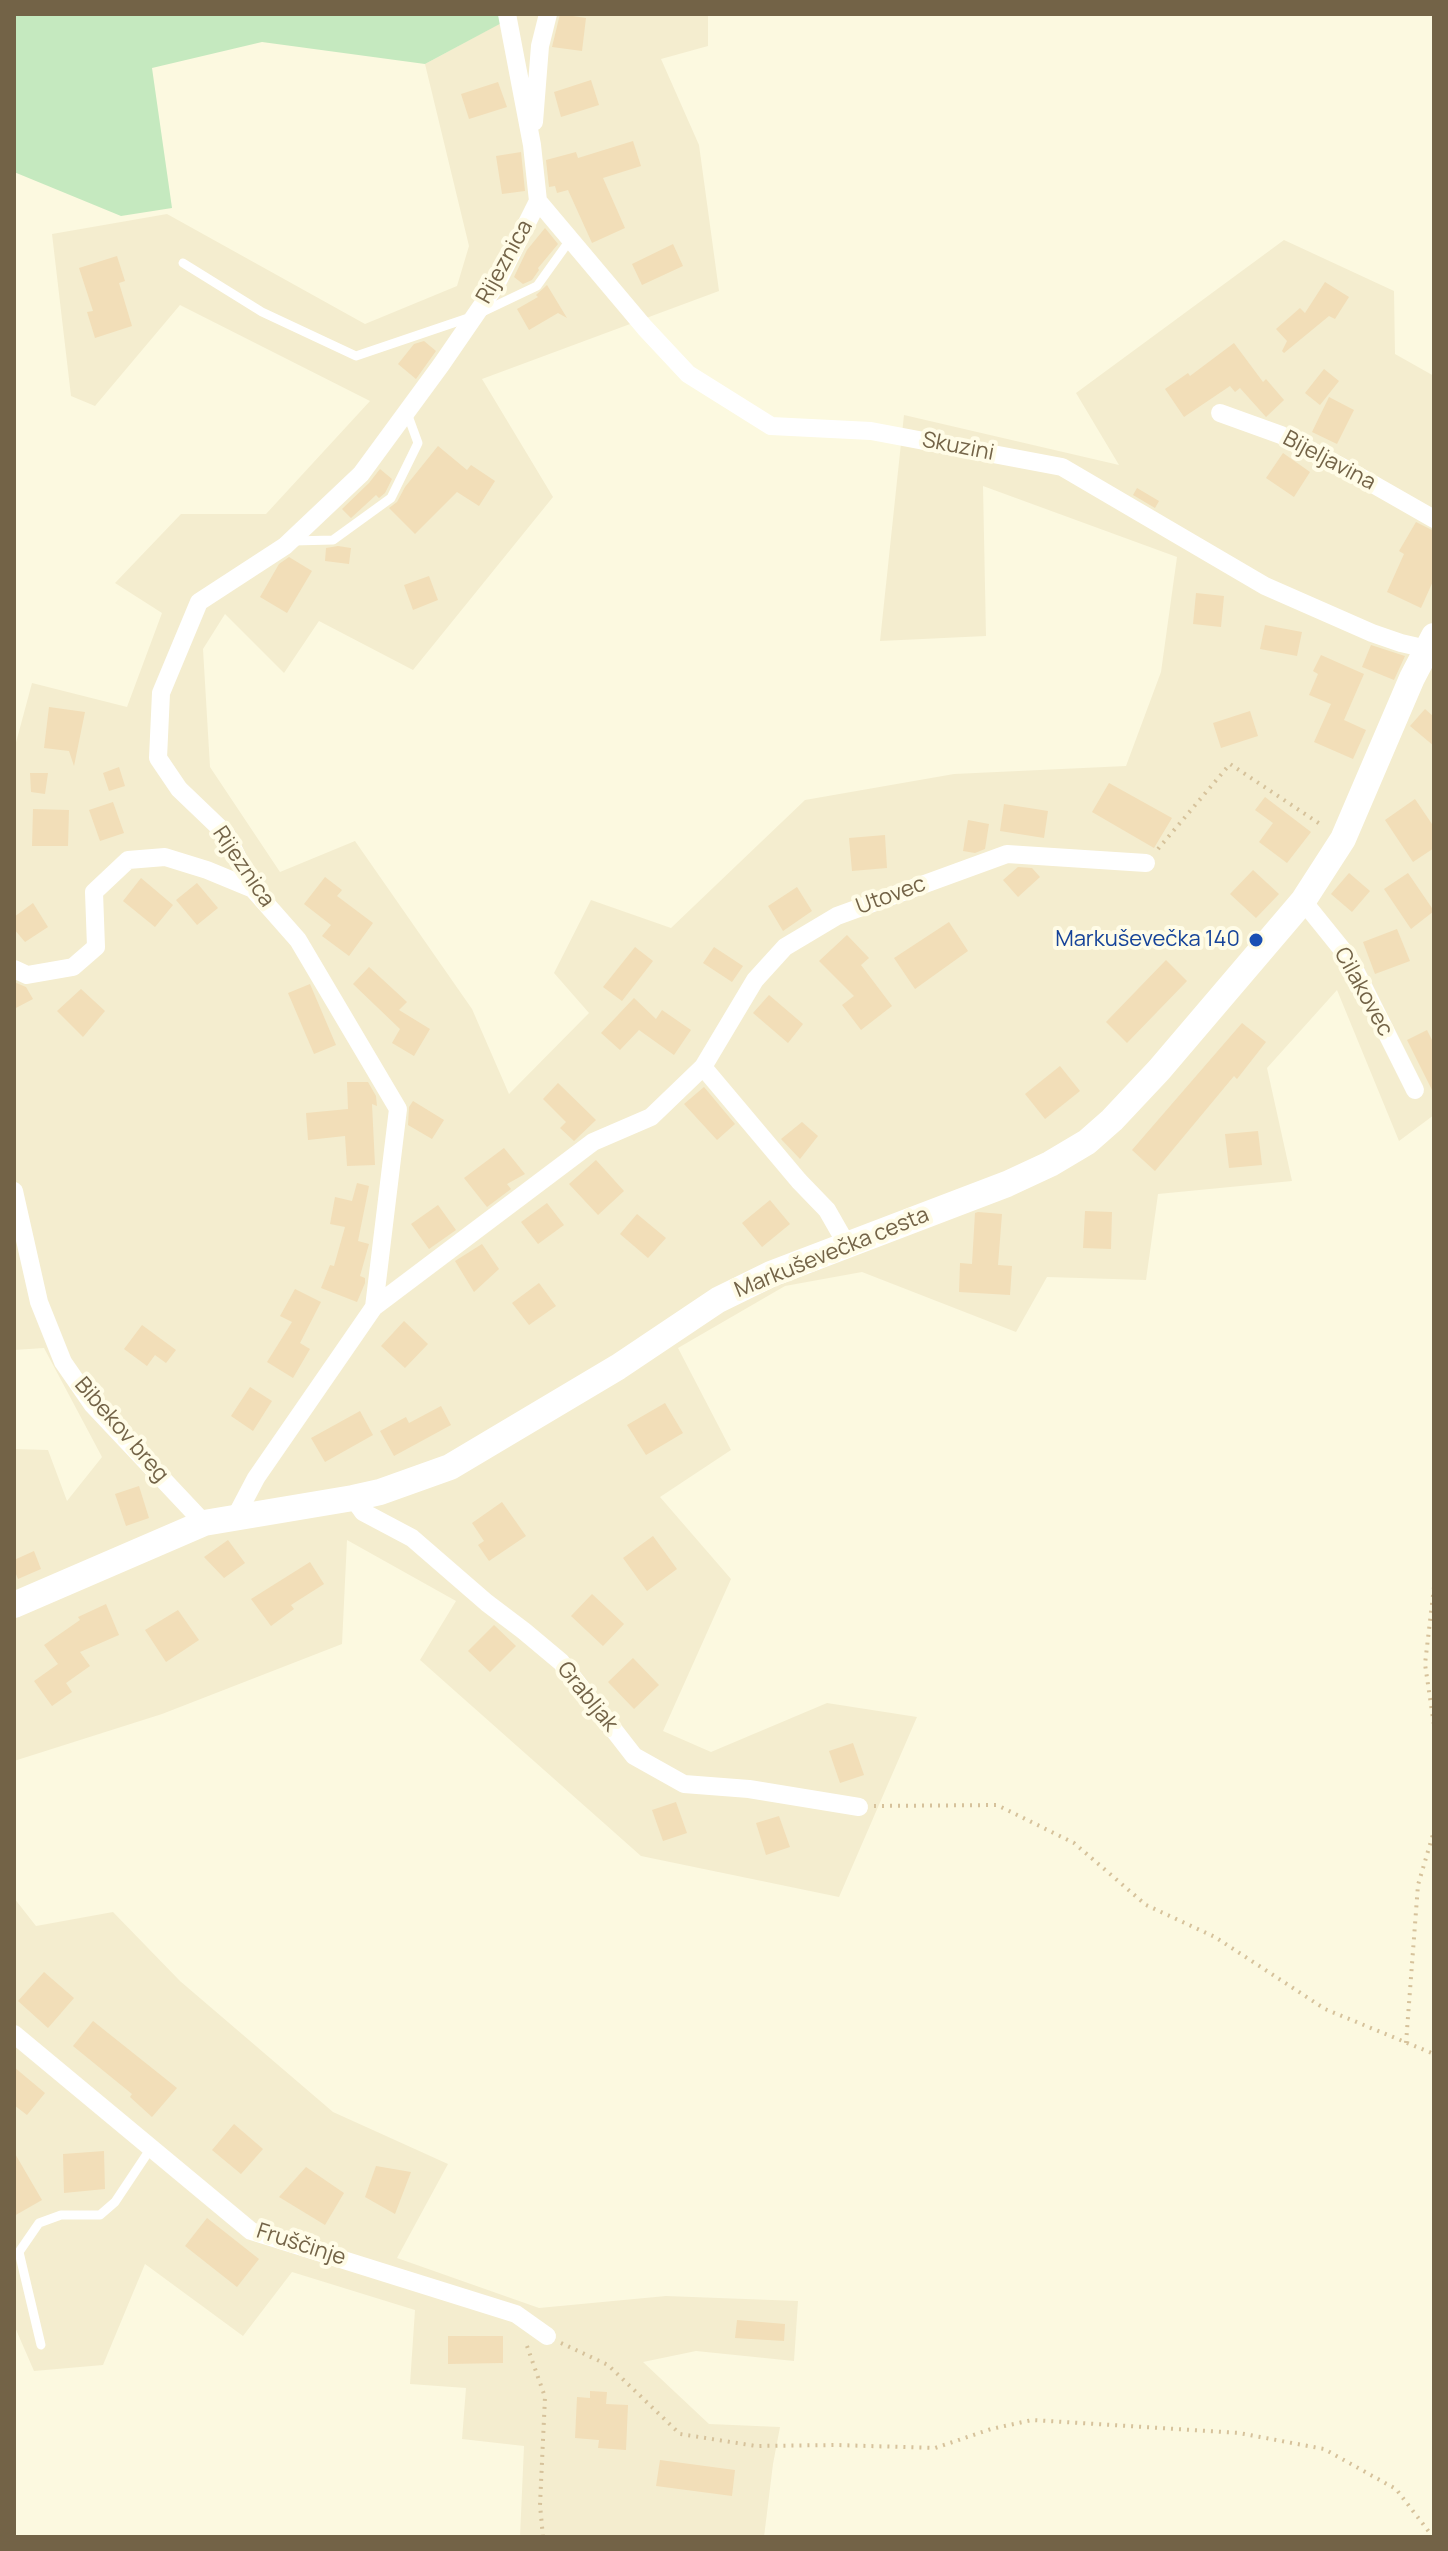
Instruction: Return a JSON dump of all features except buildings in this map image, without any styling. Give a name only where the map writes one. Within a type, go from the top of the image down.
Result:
[{"type":"main road","name":"Markuševečka cesta","points":[[14,1605],[204,1523],[380,1492],[450,1467],[618,1367],[718,1300],[771,1274],[1007,1184],[1087,1142],[1159,1070],[1303,901],[1343,839],[1432,645]]},
{"type":"street","name":"Rijeznica","points":[[236,1516],[256,1478],[374,1307],[398,1109],[298,940],[253,889],[226,834],[179,789],[158,758],[161,693],[199,602],[289,542],[361,474],[496,285],[538,201],[532,145],[507,14]]},
{"type":"street","points":[[532,145],[540,46],[548,14]]},
{"type":"street","name":"Skuzini","points":[[538,201],[688,374],[771,426],[871,431],[1062,467],[1265,586],[1372,633],[1401,643],[1432,645]]},
{"type":"street","name":"Bijeljavina","points":[[1220,413],[1281,435],[1434,519]]},
{"type":"street","name":"Utovec","points":[[374,1307],[593,1142],[651,1117],[703,1067],[755,980],[785,947],[837,916],[1007,854],[1146,863]]},
{"type":"street","points":[[14,969],[27,975],[73,967],[96,947],[94,892],[128,860],[165,857],[253,889]]},
{"type":"street","name":"Cilakovec","points":[[1303,901],[1349,958],[1415,1090]]},
{"type":"street","points":[[703,1067],[827,1210],[847,1245]]},
{"type":"street","name":"Bibekov breg","points":[[14,1191],[39,1302],[63,1362],[92,1404],[204,1523]]},
{"type":"street","name":"Grabljak","points":[[353,1498],[363,1512],[412,1538],[475,1594],[561,1662],[634,1756],[684,1784],[749,1789],[859,1807]]},
{"type":"street","name":"Fruščinje","points":[[14,2034],[251,2231],[516,2314],[547,2336]]},
{"type":"lane","points":[[183,263],[262,312],[356,356],[474,316],[537,286],[570,240]]},
{"type":"lane","points":[[289,542],[333,540],[391,498],[418,443],[407,412]]},
{"type":"lane","points":[[41,2345],[19,2252],[39,2223],[61,2215],[100,2215],[115,2202],[151,2148]]},
{"type":"path","points":[[1146,863],[1230,764],[1343,839]]},
{"type":"path","points":[[1434,1587],[1425,1664],[1434,1725]]},
{"type":"path","points":[[859,1807],[997,1805],[1074,1843],[1146,1905],[1215,1937],[1325,2009],[1434,2054]]},
{"type":"path","points":[[1406,2043],[1418,1885],[1434,1831]]},
{"type":"path","points":[[516,2314],[545,2397],[540,2505],[543,2537]]},
{"type":"path","points":[[547,2336],[608,2365],[680,2434],[756,2446],[935,2448],[991,2429],[1032,2420],[1239,2433],[1324,2449],[1396,2489],[1433,2537]]},
{"type":"shaded area","points":[[494,14],[708,14],[708,46],[661,59],[699,145],[719,291],[482,379],[553,497],[413,670],[319,621],[284,673],[225,614],[203,649],[210,767],[280,872],[355,841],[472,1009],[509,1094],[589,1013],[554,973],[591,900],[671,928],[805,800],[954,774],[1126,766],[1161,672],[1177,557],[983,486],[986,636],[880,641],[904,415],[1119,465],[1076,393],[1284,240],[1394,291],[1395,354],[1434,376],[1434,1115],[1399,1141],[1337,990],[1267,1068],[1292,1181],[1158,1194],[1146,1280],[1047,1277],[1016,1332],[862,1272],[785,1286],[678,1348],[731,1450],[660,1497],[731,1579],[663,1731],[711,1752],[827,1703],[917,1717],[839,1897],[641,1856],[420,1660],[456,1601],[347,1540],[342,1644],[162,1714],[14,1761],[14,1449],[48,1450],[67,1501],[102,1457],[44,1348],[14,1350],[14,750],[32,683],[127,707],[162,613],[115,583],[181,514],[266,514],[370,401],[180,305],[95,406],[71,396],[52,234],[167,214],[365,324],[457,286],[469,246],[425,64],[495,26]]},
{"type":"shaded area","points":[[14,1898],[36,1926],[113,1912],[180,1981],[333,2112],[448,2164],[397,2258],[539,2308],[666,2296],[798,2301],[794,2361],[696,2351],[643,2362],[709,2424],[780,2427],[764,2537],[520,2537],[524,2446],[462,2439],[466,2388],[410,2384],[415,2310],[292,2272],[243,2336],[145,2264],[103,2365],[34,2371],[14,2325]]},
{"type":"green space","points":[[14,14],[509,14],[509,19],[425,64],[262,42],[152,68],[172,208],[121,216],[14,172]]},
{"type":"place","name":"Markuševečka 140","points":[[1256,940]]}]
